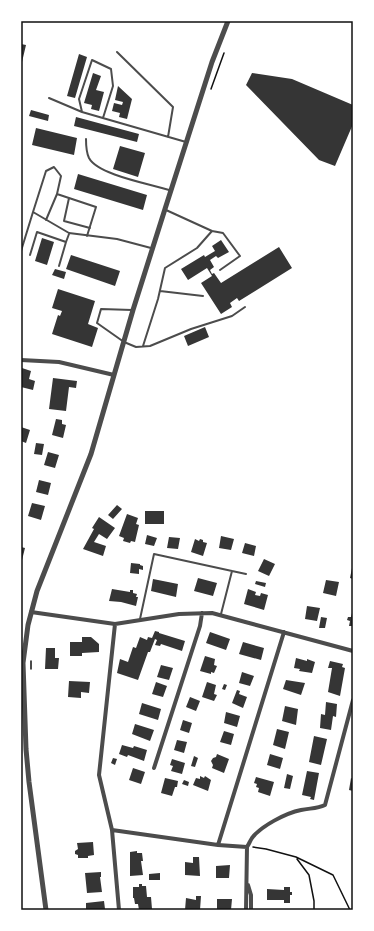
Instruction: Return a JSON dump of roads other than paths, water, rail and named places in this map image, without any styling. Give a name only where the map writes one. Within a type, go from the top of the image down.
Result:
[{"type":"street","points":[[46,910],[23,729],[23,664],[28,625],[37,591],[52,549],[84,474],[170,190],[212,62],[228,21]]},
{"type":"street","points":[[21,360],[59,362],[114,375]]},
{"type":"street","points":[[31,612],[115,624],[180,614],[212,613],[353,651]]},
{"type":"street","points":[[154,768],[200,626],[202,614]]},
{"type":"street","points":[[115,624],[99,775],[112,830],[119,910]]},
{"type":"street","points":[[218,845],[284,632]]},
{"type":"street","points":[[246,910],[248,882],[247,847],[252,838],[268,825],[293,812],[314,809],[325,805],[353,700]]},
{"type":"street","points":[[112,830],[218,845],[247,847]]},
{"type":"street","points":[[248,882],[251,895],[251,910]]},
{"type":"lane","points":[[117,52],[173,107],[168,137]]},
{"type":"lane","points":[[82,112],[79,99],[92,60],[111,69],[113,86],[104,118]]},
{"type":"lane","points":[[49,98],[82,112],[186,142]]},
{"type":"lane","points":[[86,139],[86,148],[89,158],[95,166],[106,172],[170,190]]},
{"type":"lane","points":[[21,251],[46,171],[54,167],[61,176],[57,194],[46,220]]},
{"type":"lane","points":[[57,194],[96,207],[87,236]]},
{"type":"lane","points":[[69,198],[64,221],[90,228]]},
{"type":"lane","points":[[164,209],[212,231],[223,233],[240,256],[220,270]]},
{"type":"lane","points":[[33,212],[69,233],[117,239],[152,248]]},
{"type":"lane","points":[[143,346],[160,291],[165,268],[196,248],[212,231]]},
{"type":"lane","points":[[30,255],[37,232],[66,242]]},
{"type":"lane","points":[[59,266],[69,233]]},
{"type":"lane","points":[[160,291],[203,296]]},
{"type":"lane","points":[[133,310],[101,309],[97,323],[124,342],[136,348],[150,346],[191,329],[232,316],[245,307]]},
{"type":"lane","points":[[140,620],[154,554],[246,574]]},
{"type":"lane","points":[[220,615],[232,571]]}]
